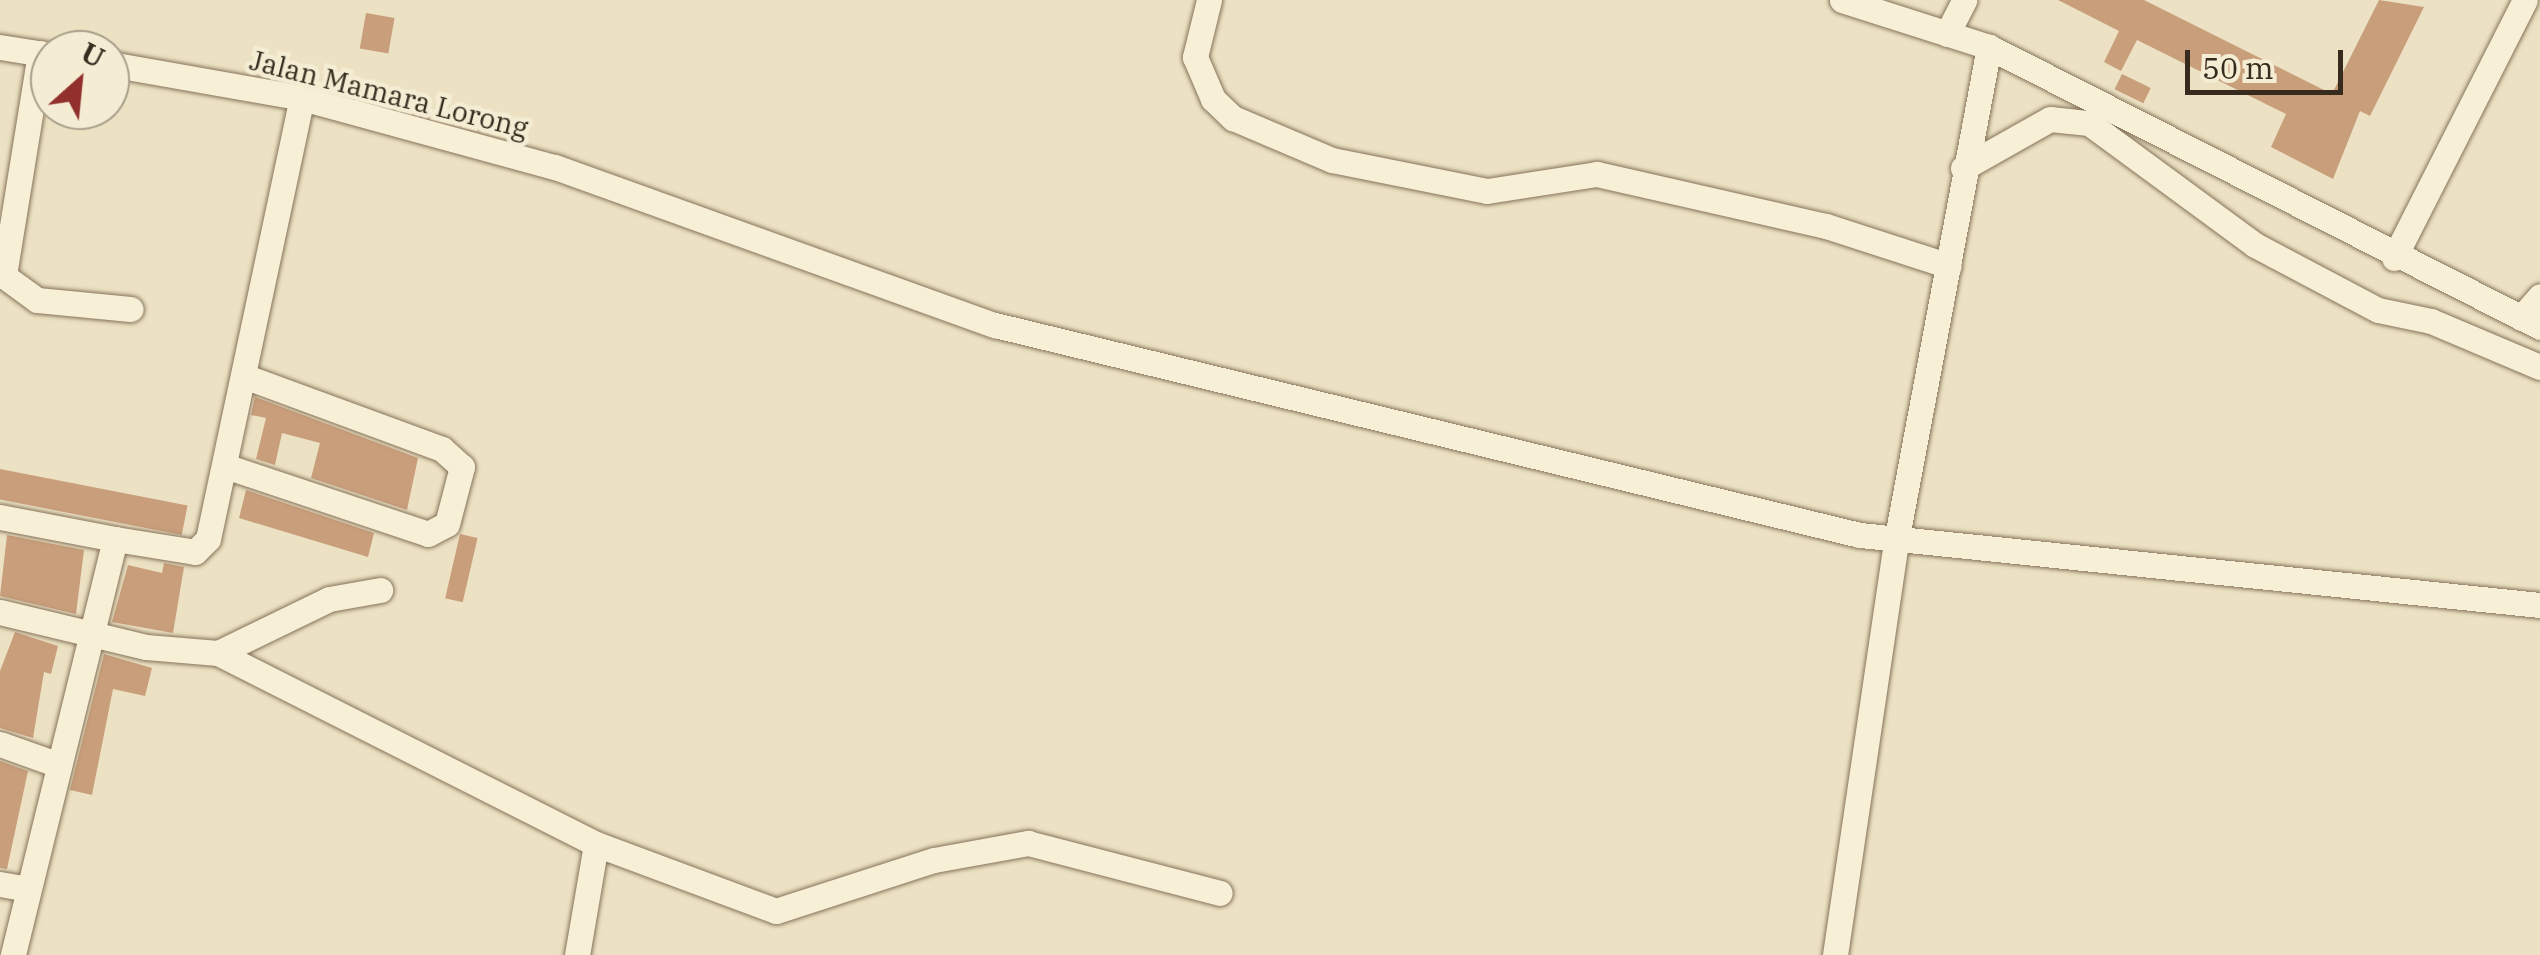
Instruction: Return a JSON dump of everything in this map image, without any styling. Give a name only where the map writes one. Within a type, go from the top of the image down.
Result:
[{"type":"street","points":[[1209,0],[1195,56],[1214,99],[1233,118],[1332,160],[1487,191],[1597,174],[1826,226],[1949,266]]},
{"type":"street","points":[[1842,0],[1989,46],[2394,258],[2530,322],[2540,296]]},
{"type":"street","points":[[1947,34],[1964,0]]},
{"type":"street","points":[[2394,258],[2524,0]]},
{"type":"street","points":[[1835,955],[1896,542],[1989,46]]},
{"type":"street","points":[[0,47],[30,52]]},
{"type":"street","name":"Jalan Mamara Lorong","points":[[130,68],[302,98],[648,200],[994,325],[1896,542],[2540,605]]},
{"type":"street","points":[[0,517],[115,539],[204,549],[302,98]]},
{"type":"street","points":[[1964,168],[2050,119],[2089,123],[2254,244],[2378,310],[2431,321],[2540,367]]},
{"type":"street","points":[[31,130],[4,276],[37,300],[131,309]]},
{"type":"street","points":[[225,466],[428,534],[447,524],[462,467],[442,449],[244,376]]},
{"type":"street","points":[[13,955],[115,539]]},
{"type":"street","points":[[218,653],[329,599],[380,590]]},
{"type":"street","points":[[0,612],[218,653],[596,844],[776,911],[934,860],[1028,843],[1220,893]]},
{"type":"street","points":[[0,744],[59,765]]},
{"type":"street","points":[[577,955],[596,844]]},
{"type":"street","points":[[0,884],[28,889]]},
{"type":"building","points":[[2058,0],[2144,0],[2332,94],[2379,0],[2424,7],[2370,116],[2360,111],[2333,179],[2271,147],[2286,114],[2137,40],[2121,71],[2104,62],[2119,31]]},
{"type":"building","points":[[366,13],[395,18],[388,53],[360,48]]},
{"type":"building","points":[[2122,74],[2151,88],[2143,103],[2115,89]]},
{"type":"building","points":[[255,397],[418,458],[407,510],[311,478],[320,443],[282,433],[275,465],[256,459],[266,418],[251,415]]},
{"type":"building","points":[[0,469],[187,505],[182,535],[0,500]]},
{"type":"building","points":[[246,490],[374,533],[368,557],[239,518]]},
{"type":"building","points":[[460,534],[478,538],[463,602],[445,598]]},
{"type":"building","points":[[7,535],[84,550],[76,614],[0,596]]},
{"type":"building","points":[[164,563],[184,567],[173,633],[112,622],[128,565],[162,573]]},
{"type":"building","points":[[15,632],[58,646],[51,674],[44,672],[33,738],[0,728],[0,671]]},
{"type":"building","points":[[104,654],[152,668],[145,696],[113,689],[92,795],[70,790]]},
{"type":"building","points":[[0,761],[28,771],[7,869],[0,868]]}]
